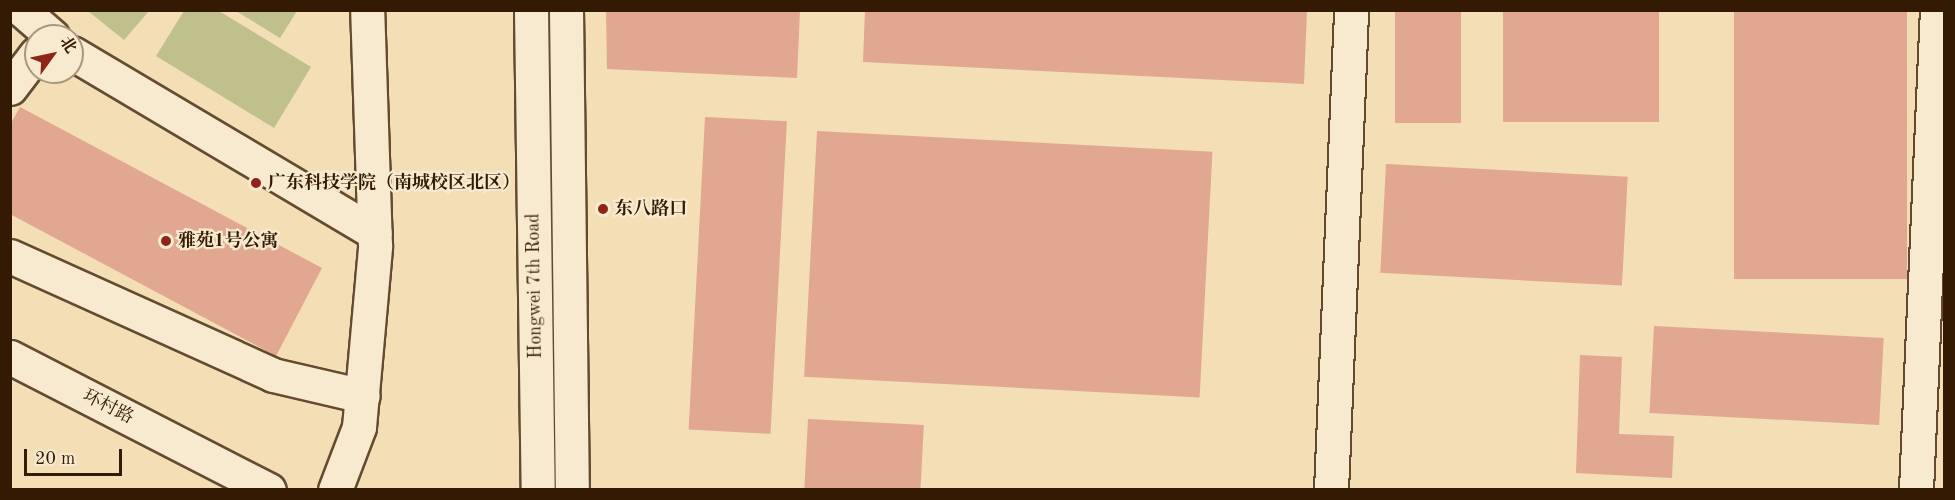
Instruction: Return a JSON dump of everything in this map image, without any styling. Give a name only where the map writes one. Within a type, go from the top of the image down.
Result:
[{"type":"street","points":[[22,10],[35,24]]},
{"type":"street","points":[[335,489],[359,427],[375,233],[367,10]]},
{"type":"street","name":"Hongwei 7th Road","points":[[531,10],[538,489]]},
{"type":"street","name":"Hongwei 7th Road","points":[[566,10],[572,489]]},
{"type":"street","points":[[1331,489],[1351,10]]},
{"type":"street","points":[[1916,489],[1936,10]]},
{"type":"street","points":[[84,62],[375,233]]},
{"type":"street","points":[[10,88],[24,73]]},
{"type":"street","points":[[10,256],[273,375],[363,396]]},
{"type":"street","name":"环村路","points":[[10,357],[269,489]]},
{"type":"green space","points":[[88,11],[149,11],[124,40]]},
{"type":"green space","points":[[184,11],[219,11],[311,67],[274,128],[156,56]]},
{"type":"green space","points":[[236,11],[297,11],[280,38]]},
{"type":"building","points":[[606,10],[800,10],[797,78],[607,69]]},
{"type":"building","points":[[865,10],[1307,10],[1304,84],[863,62]]},
{"type":"building","points":[[1395,10],[1461,10],[1461,123],[1395,123]]},
{"type":"building","points":[[1503,10],[1659,10],[1659,122],[1503,122]]},
{"type":"building","points":[[1734,10],[1907,10],[1907,279],[1734,279]]},
{"type":"building","name":"雅苑1号公寓","points":[[20,107],[322,268],[276,356],[10,214],[10,125]]},
{"type":"building","points":[[705,117],[787,121],[771,434],[689,430]]},
{"type":"building","points":[[817,131],[1212,152],[1200,397],[804,377]]},
{"type":"building","points":[[1386,164],[1628,177],[1622,286],[1380,273]]},
{"type":"building","points":[[1654,326],[1884,338],[1879,425],[1649,413]]},
{"type":"building","points":[[1580,355],[1622,357],[1619,434],[1674,436],[1672,478],[1576,473]]},
{"type":"building","points":[[808,419],[924,425],[920,490],[804,490]]},
{"type":"place","name":"广东科技学院（南城校区北区）","points":[[256,183]]},
{"type":"place","name":"东八路口","points":[[603,209]]},
{"type":"place","name":"雅苑1号公寓","points":[[166,241]]}]
